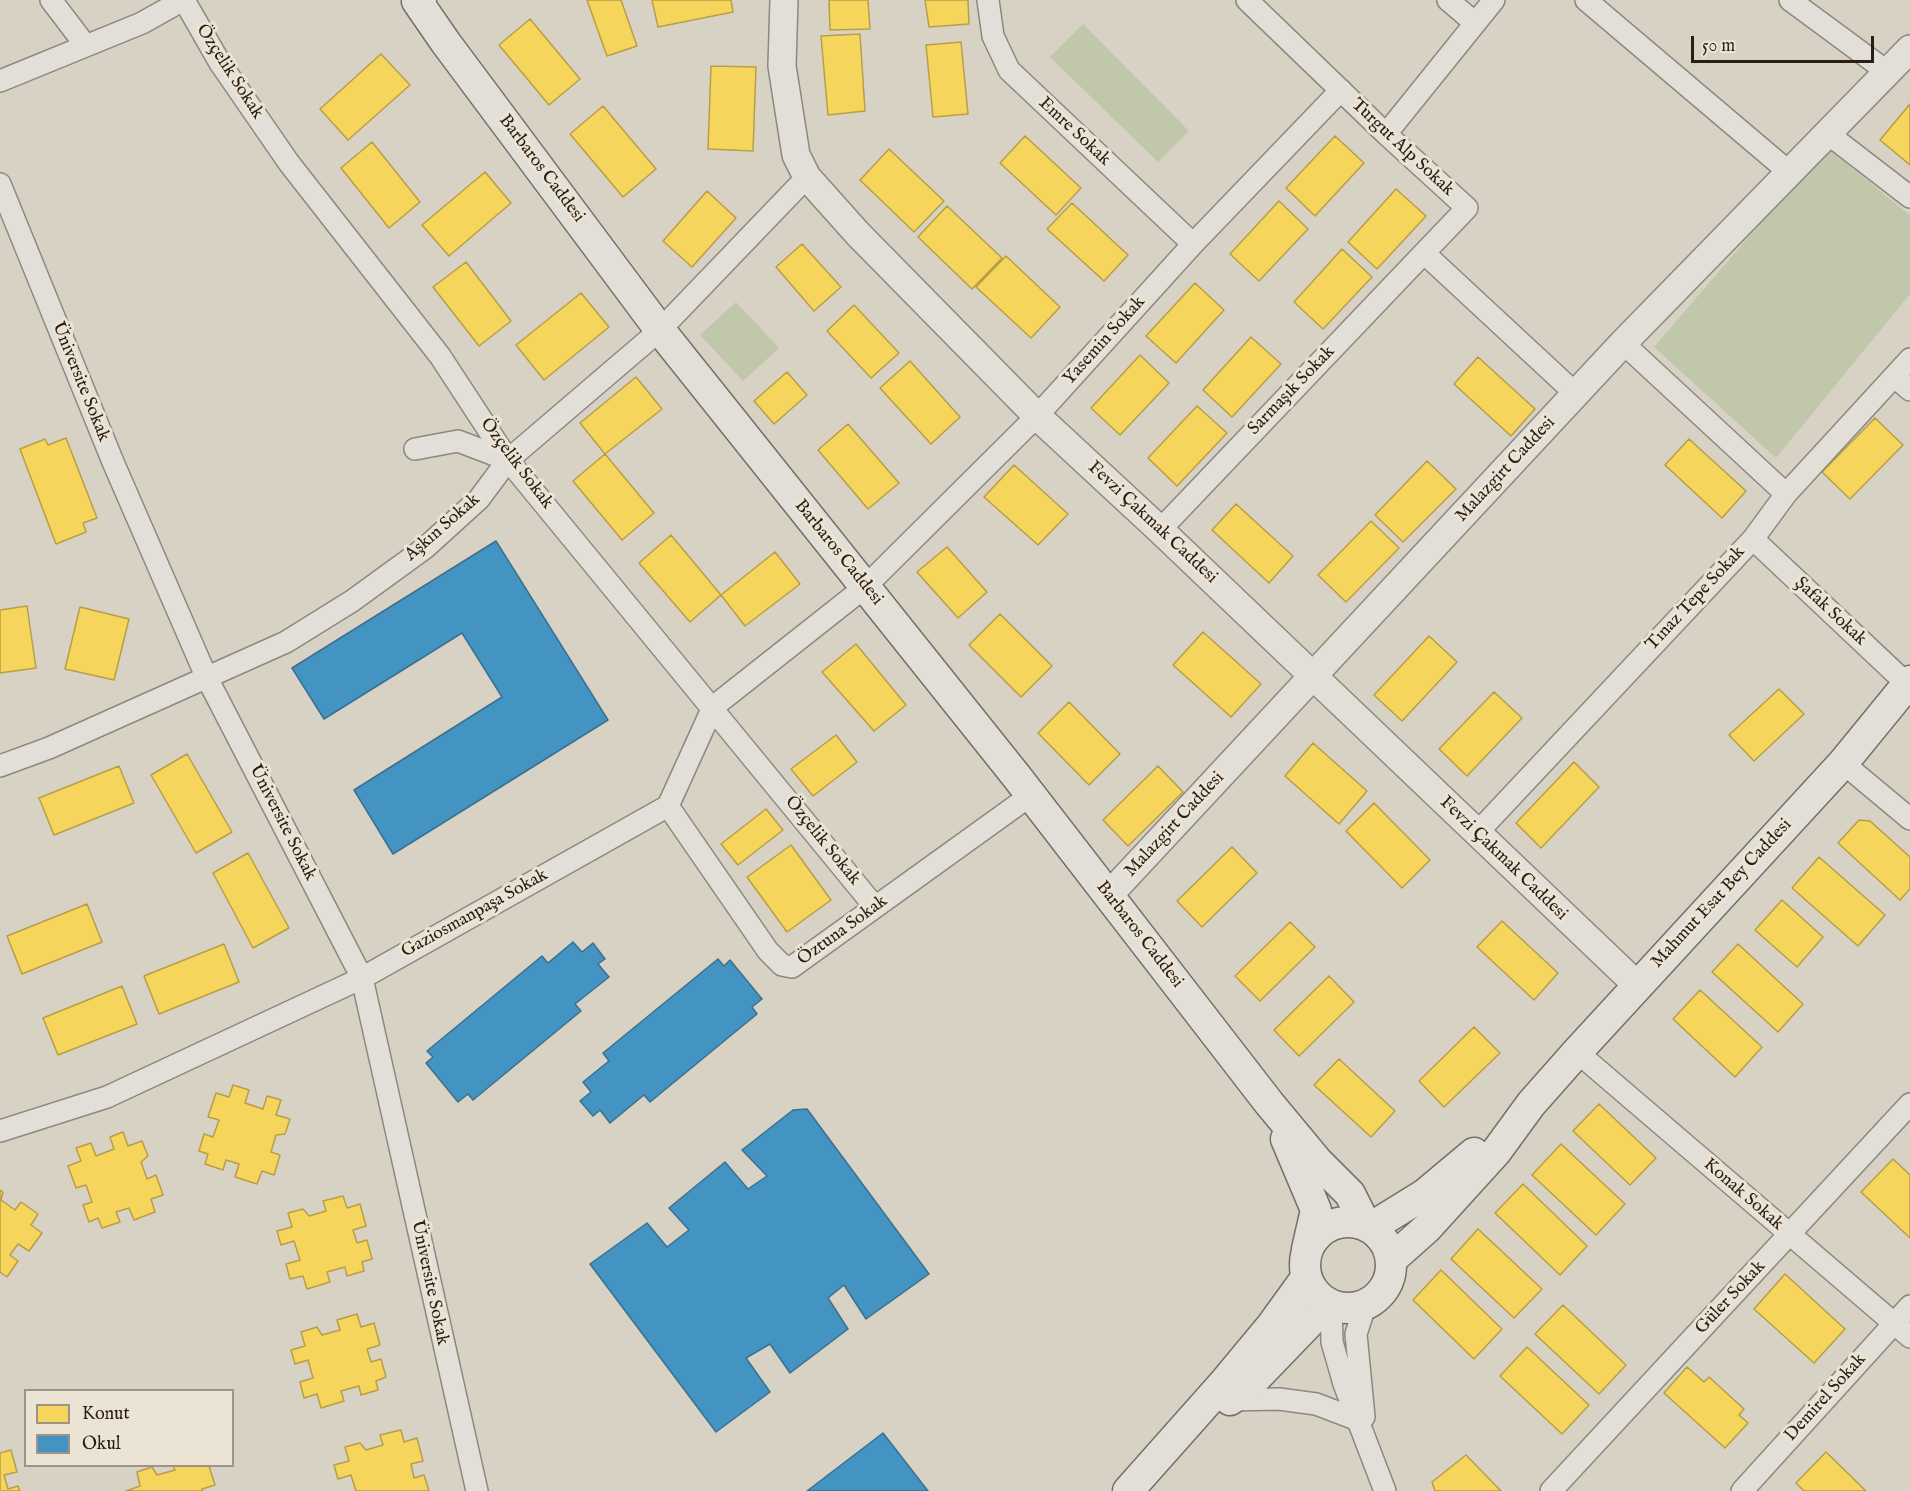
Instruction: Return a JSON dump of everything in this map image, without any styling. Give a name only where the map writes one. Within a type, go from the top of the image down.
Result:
[{"type":"main road","name":"Barbaros Caddesi","points":[[418,0],[660,330],[1031,795],[1269,1103]]},
{"type":"main road","name":"Mahmut Esat Bey Caddesi","points":[[1531,1104],[1636,985],[1843,763],[1908,682]]},
{"type":"main road","points":[[1269,1103],[1318,1162],[1350,1194],[1368,1227]]},
{"type":"main road","points":[[1128,1491],[1238,1367],[1306,1264],[1314,1237],[1325,1228],[1353,1222],[1368,1227],[1378,1234],[1387,1246],[1391,1260],[1391,1274],[1386,1287],[1377,1298],[1365,1305],[1342,1309],[1329,1305],[1311,1290],[1306,1264],[1316,1210],[1269,1103]]},
{"type":"main road","points":[[1368,1227],[1425,1194],[1531,1104]]},
{"type":"main road","points":[[1391,1260],[1427,1228],[1496,1152],[1531,1104]]},
{"type":"main road","points":[[1161,1454],[1249,1385],[1329,1305]]},
{"type":"street","points":[[51,0],[86,46]]},
{"type":"street","points":[[0,81],[142,23],[184,0]]},
{"type":"street","name":"Özçelik Sokak","points":[[184,0],[220,63],[289,163],[440,356],[508,460],[713,706],[875,907]]},
{"type":"street","name":"Fevzi Çakmak Caddesi","points":[[784,0],[782,66],[796,155],[807,177],[858,234],[1037,416],[1160,530],[1636,985]]},
{"type":"street","name":"Emre Sokak","points":[[988,0],[993,36],[1009,70],[1193,244]]},
{"type":"street","name":"Turgut Alp Sokak","points":[[1247,0],[1386,135],[1467,208],[1424,253]]},
{"type":"street","points":[[1448,0],[1475,23]]},
{"type":"street","points":[[1386,135],[1494,0]]},
{"type":"street","points":[[1586,0],[1789,172]]},
{"type":"street","points":[[1790,0],[1888,73]]},
{"type":"street","name":"Malazgirt Caddesi","points":[[1108,896],[1623,343],[1910,49]]},
{"type":"street","name":"Yasemin Sokak","points":[[865,587],[1037,416],[1193,244],[1341,90]]},
{"type":"street","points":[[1827,133],[1910,197]]},
{"type":"street","name":"Aşkın Sokak","points":[[0,766],[49,748],[286,642],[352,601],[425,548],[480,499],[508,460],[660,330],[807,177]]},
{"type":"street","name":"Üniversite Sokak","points":[[0,184],[113,462],[206,676],[362,978],[477,1491]]},
{"type":"street","points":[[1424,253],[1577,394]]},
{"type":"street","name":"Sarmaşık Sokak","points":[[1160,530],[1424,253]]},
{"type":"street","points":[[1623,343],[1786,494]]},
{"type":"street","name":"Tınaz Tepe Sokak","points":[[1476,834],[1753,539],[1786,494],[1902,383],[1910,359]]},
{"type":"street","points":[[415,449],[458,441],[508,460]]},
{"type":"street","name":"Şafak Sokak","points":[[1753,539],[1908,682]]},
{"type":"street","points":[[668,806],[713,706],[865,587]]},
{"type":"street","points":[[1843,763],[1910,819]]},
{"type":"street","name":"Öztuna Sokak","points":[[668,806],[768,951],[782,965],[792,967],[1031,795]]},
{"type":"street","name":"Gaziosmanpaşa Sokak","points":[[0,1131],[107,1097],[362,978],[668,806]]},
{"type":"street","name":"Konak Sokak","points":[[1577,1052],[1910,1337]]},
{"type":"street","name":"Güler Sokak","points":[[1551,1491],[1910,1104]]},
{"type":"street","points":[[1329,1305],[1332,1342],[1385,1491]]},
{"type":"street","points":[[1362,1428],[1356,1334],[1365,1305]]},
{"type":"street","name":"Demirel Sokak","points":[[1742,1491],[1910,1306]]},
{"type":"street","points":[[1230,1400],[1279,1399],[1316,1404],[1362,1428]]},
{"type":"green space","points":[[1083,24],[1189,131],[1158,162],[1050,57]]},
{"type":"green space","points":[[1826,147],[1910,215],[1910,294],[1776,458],[1654,347]]},
{"type":"green space","points":[[736,302],[779,348],[743,381],[700,335]]},
{"type":"building: Konut","points":[[587,0],[621,0],[637,46],[607,56]]},
{"type":"building: Konut","points":[[652,0],[731,0],[733,12],[658,27]]},
{"type":"building: Konut","points":[[829,0],[868,0],[870,29],[830,30]]},
{"type":"building: Konut","points":[[925,0],[968,0],[969,24],[929,27]]},
{"type":"building: Konut","points":[[530,19],[580,79],[549,105],[499,45]]},
{"type":"building: Konut","points":[[860,34],[865,111],[828,115],[821,36]]},
{"type":"building: Konut","points":[[961,42],[968,114],[933,117],[926,45]]},
{"type":"building: Konut","points":[[381,54],[410,85],[348,140],[320,109]]},
{"type":"building: Konut","points":[[711,66],[756,67],[753,151],[708,149]]},
{"type":"building: Konut","points":[[1910,104],[1910,165],[1880,140]]},
{"type":"building: Konut","points":[[603,106],[656,169],[623,197],[570,134]]},
{"type":"building: Konut","points":[[1025,136],[1081,188],[1056,215],[1000,163]]},
{"type":"building: Konut","points":[[1335,136],[1364,163],[1315,216],[1286,188]]},
{"type":"building: Konut","points":[[372,142],[420,202],[389,228],[341,168]]},
{"type":"building: Konut","points":[[889,149],[944,201],[914,232],[860,180]]},
{"type":"building: Konut","points":[[485,172],[511,203],[449,256],[422,225]]},
{"type":"building: Konut","points":[[1396,189],[1426,216],[1377,269],[1348,242]]},
{"type":"building: Konut","points":[[707,191],[736,218],[692,267],[663,241]]},
{"type":"building: Konut","points":[[1279,201],[1308,229],[1259,281],[1230,254]]},
{"type":"building: Konut","points":[[1072,203],[1128,255],[1104,281],[1047,229]]},
{"type":"building: Konut","points":[[947,206],[1002,258],[972,289],[918,237]]},
{"type":"building: Konut","points":[[802,244],[841,287],[814,311],[776,267]]},
{"type":"building: Konut","points":[[1342,249],[1372,277],[1323,329],[1294,302]]},
{"type":"building: Konut","points":[[1006,256],[1060,307],[1031,338],[976,287]]},
{"type":"building: Konut","points":[[466,262],[511,321],[479,346],[433,287]]},
{"type":"building: Konut","points":[[1195,283],[1224,310],[1176,363],[1146,336]]},
{"type":"building: Konut","points":[[581,293],[609,327],[544,380],[516,345]]},
{"type":"building: Konut","points":[[854,305],[899,353],[871,378],[827,331]]},
{"type":"building: Konut","points":[[1251,337],[1281,364],[1232,417],[1203,390]]},
{"type":"building: Konut","points":[[1140,355],[1169,383],[1120,435],[1091,408]]},
{"type":"building: Konut","points":[[1478,357],[1535,409],[1511,436],[1454,384]]},
{"type":"building: Konut","points":[[910,361],[960,417],[931,444],[880,388]]},
{"type":"building: Konut","points":[[787,372],[807,395],[774,424],[754,401]]},
{"type":"building: Konut","points":[[636,377],[662,409],[605,454],[580,423]]},
{"type":"building: Konut","points":[[1197,406],[1227,433],[1177,486],[1148,458]]},
{"type":"building: Konut","points":[[1875,418],[1903,445],[1850,499],[1822,472]]},
{"type":"building: Konut","points":[[848,424],[899,483],[868,509],[818,450]]},
{"type":"building: Konut","points":[[66,438],[97,518],[83,523],[86,532],[56,544],[20,449],[45,439],[48,445]]},
{"type":"building: Konut","points":[[1689,439],[1746,491],[1722,518],[1665,465]]},
{"type":"building: Konut","points":[[605,454],[654,513],[622,540],[573,481]]},
{"type":"building: Konut","points":[[1427,461],[1456,489],[1403,542],[1375,515]]},
{"type":"building: Konut","points":[[1014,465],[1068,514],[1038,545],[984,497]]},
{"type":"building: Konut","points":[[1236,504],[1293,556],[1269,583],[1212,530]]},
{"type":"building: Konut","points":[[1371,521],[1399,548],[1346,602],[1318,575]]},
{"type":"building: Konut","points":[[671,535],[721,595],[690,622],[639,563]]},
{"type":"building: Konut","points":[[947,547],[987,592],[958,618],[917,572]]},
{"type":"building: Konut","points":[[775,552],[800,584],[745,626],[721,595]]},
{"type":"building: Konut","points":[[27,606],[36,668],[0,673],[0,610]]},
{"type":"building: Konut","points":[[80,607],[129,619],[114,680],[65,669]]},
{"type":"building: Konut","points":[[1000,614],[1052,666],[1021,697],[969,645]]},
{"type":"building: Konut","points":[[1203,632],[1261,684],[1231,717],[1173,665]]},
{"type":"building: Konut","points":[[1429,636],[1457,662],[1402,721],[1374,695]]},
{"type":"building: Konut","points":[[856,644],[906,705],[874,731],[822,672]]},
{"type":"building: Konut","points":[[1779,689],[1804,714],[1754,761],[1729,735]]},
{"type":"building: Konut","points":[[1494,692],[1522,718],[1467,776],[1439,749]]},
{"type":"building: Konut","points":[[1069,702],[1120,754],[1089,785],[1038,733]]},
{"type":"building: Konut","points":[[836,735],[857,762],[813,796],[791,769]]},
{"type":"building: Konut","points":[[1313,743],[1367,791],[1339,824],[1285,776]]},
{"type":"building: Konut","points":[[187,754],[232,832],[196,853],[151,775]]},
{"type":"building: Konut","points":[[1574,762],[1599,787],[1541,848],[1516,823]]},
{"type":"building: Konut","points":[[119,766],[134,803],[54,835],[39,798]]},
{"type":"building: Konut","points":[[1158,766],[1183,792],[1128,846],[1103,820]]},
{"type":"building: Konut","points":[[1374,803],[1430,860],[1402,888],[1346,831]]},
{"type":"building: Konut","points":[[766,809],[783,830],[738,865],[721,844]]},
{"type":"building: Konut","points":[[1859,820],[1870,821],[1910,857],[1910,889],[1900,900],[1838,843]]},
{"type":"building: Konut","points":[[791,845],[831,900],[787,932],[747,877]]},
{"type":"building: Konut","points":[[1232,847],[1257,873],[1202,927],[1177,901]]},
{"type":"building: Konut","points":[[248,853],[289,928],[253,948],[213,873]]},
{"type":"building: Konut","points":[[1819,857],[1885,915],[1858,946],[1792,888]]},
{"type":"building: Konut","points":[[1782,900],[1823,937],[1797,967],[1755,930]]},
{"type":"building: Konut","points":[[87,904],[102,942],[22,974],[7,936]]},
{"type":"building: Konut","points":[[1502,921],[1558,973],[1534,1000],[1477,947]]},
{"type":"building: Konut","points":[[1290,922],[1315,947],[1260,1001],[1235,976]]},
{"type":"building: Konut","points":[[224,944],[239,982],[159,1014],[144,976]]},
{"type":"building: Konut","points":[[1738,944],[1803,1004],[1778,1032],[1712,972]]},
{"type":"building: Konut","points":[[1329,976],[1354,1002],[1299,1056],[1274,1030]]},
{"type":"building: Konut","points":[[122,986],[137,1024],[58,1055],[43,1018]]},
{"type":"building: Konut","points":[[1700,990],[1762,1047],[1735,1077],[1673,1019]]},
{"type":"building: Konut","points":[[1474,1027],[1500,1053],[1444,1107],[1419,1081]]},
{"type":"building: Konut","points":[[1339,1059],[1395,1111],[1371,1137],[1314,1085]]},
{"type":"building: Konut","points":[[233,1085],[249,1090],[245,1103],[263,1109],[267,1096],[281,1100],[276,1115],[290,1119],[285,1134],[276,1135],[271,1152],[280,1155],[274,1175],[262,1171],[257,1184],[235,1177],[239,1164],[226,1160],[223,1170],[205,1164],[208,1154],[199,1151],[204,1134],[213,1137],[219,1120],[208,1117],[216,1093],[229,1097]]},
{"type":"building: Konut","points":[[1599,1104],[1656,1158],[1630,1185],[1573,1131]]},
{"type":"building: Konut","points":[[123,1132],[128,1146],[142,1141],[148,1156],[141,1162],[147,1179],[156,1175],[163,1195],[151,1199],[155,1212],[134,1220],[129,1208],[116,1212],[120,1222],[102,1228],[98,1218],[89,1222],[83,1205],[92,1202],[86,1185],[76,1188],[68,1166],[81,1161],[76,1148],[91,1143],[96,1156],[114,1149],[110,1137]]},
{"type":"building: Konut","points":[[1561,1144],[1625,1204],[1596,1235],[1532,1175]]},
{"type":"building: Konut","points":[[1893,1159],[1910,1175],[1910,1238],[1861,1192]]},
{"type":"building: Konut","points":[[1523,1184],[1587,1246],[1560,1275],[1495,1213]]},
{"type":"building: Konut","points":[[0,1190],[3,1192],[1,1200],[15,1210],[21,1202],[38,1214],[31,1225],[42,1233],[29,1251],[18,1244],[10,1255],[18,1261],[7,1277],[0,1272]]},
{"type":"building: Konut","points":[[343,1196],[347,1208],[360,1204],[366,1226],[353,1230],[357,1243],[367,1240],[372,1259],[362,1262],[364,1271],[347,1276],[345,1267],[327,1272],[330,1282],[307,1289],[303,1276],[290,1279],[286,1264],[300,1260],[294,1241],[281,1245],[277,1231],[292,1227],[288,1213],[303,1209],[309,1216],[326,1211],[323,1201]]},
{"type":"building: Konut","points":[[1478,1229],[1542,1289],[1514,1318],[1451,1259]]},
{"type":"building: Konut","points":[[1441,1270],[1502,1329],[1474,1359],[1413,1300]]},
{"type":"building: Konut","points":[[1785,1274],[1845,1329],[1814,1363],[1754,1309]]},
{"type":"building: Konut","points":[[1563,1305],[1626,1365],[1599,1394],[1535,1334]]},
{"type":"building: Konut","points":[[357,1314],[361,1327],[374,1323],[380,1345],[367,1349],[371,1362],[381,1359],[386,1377],[376,1381],[378,1390],[361,1395],[359,1386],[341,1391],[344,1401],[321,1408],[317,1394],[304,1398],[300,1382],[313,1378],[308,1360],[295,1364],[291,1350],[305,1346],[301,1332],[317,1327],[322,1335],[340,1330],[337,1320]]},
{"type":"building: Konut","points":[[1527,1347],[1589,1405],[1562,1434],[1500,1376]]},
{"type":"building: Konut","points":[[1687,1367],[1704,1382],[1709,1377],[1744,1409],[1739,1415],[1748,1423],[1725,1448],[1664,1393]]},
{"type":"building: Konut","points":[[401,1430],[404,1442],[417,1438],[423,1461],[411,1464],[414,1478],[424,1475],[429,1491],[356,1491],[351,1475],[338,1479],[334,1465],[349,1461],[345,1447],[360,1443],[366,1450],[383,1445],[380,1435]]},
{"type":"building: Konut","points":[[11,1450],[17,1472],[4,1475],[8,1489],[18,1486],[20,1491],[0,1491],[0,1453]]},
{"type":"building: Konut","points":[[1826,1452],[1866,1491],[1804,1491],[1796,1483]]},
{"type":"building: Konut","points":[[1466,1455],[1501,1491],[1435,1491],[1432,1482]]},
{"type":"building: Konut","points":[[152,1467],[157,1475],[175,1470],[174,1467],[209,1467],[215,1485],[202,1489],[203,1491],[126,1491],[140,1486],[137,1472]]},
{"type":"building: Okul","points":[[496,541],[608,720],[393,854],[354,790],[502,697],[462,633],[324,719],[292,668]]},
{"type":"building: Okul","points":[[573,942],[582,952],[593,943],[605,959],[598,964],[609,977],[575,1004],[581,1011],[473,1100],[468,1094],[458,1102],[426,1063],[433,1057],[427,1051],[542,956],[548,963]]},
{"type":"building: Okul","points":[[718,959],[724,966],[730,960],[762,999],[752,1007],[757,1014],[650,1102],[644,1095],[610,1123],[600,1110],[593,1116],[580,1101],[591,1092],[583,1082],[609,1061],[603,1053]]},
{"type":"building: Okul","points":[[807,1109],[929,1274],[866,1319],[844,1285],[828,1298],[848,1329],[790,1373],[770,1344],[746,1358],[770,1392],[716,1432],[590,1264],[647,1223],[667,1247],[689,1230],[669,1208],[725,1162],[748,1189],[767,1176],[742,1150],[793,1110]]},
{"type":"building: Okul","points":[[883,1433],[928,1491],[807,1491]]}]
